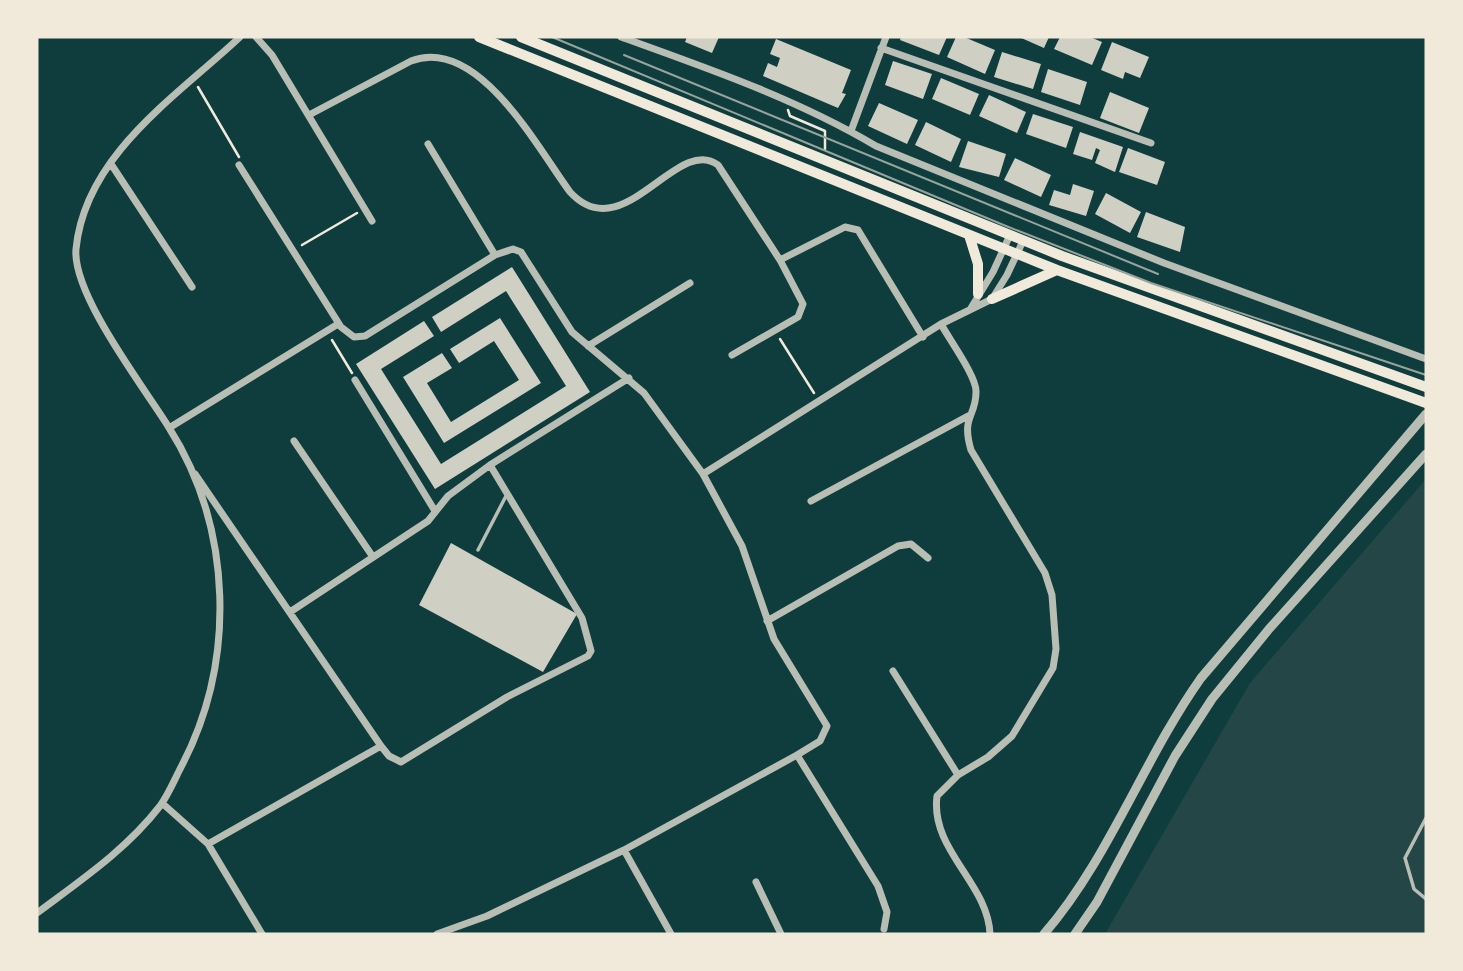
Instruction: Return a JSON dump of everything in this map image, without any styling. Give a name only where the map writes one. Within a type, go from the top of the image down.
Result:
[{"type":"main road","points":[[479,37],[1017,255],[1426,402]]},
{"type":"main road","points":[[521,37],[1023,241],[1426,387]]},
{"type":"main road","points":[[969,235],[978,264],[978,294]]},
{"type":"main road","points":[[992,299],[1057,270]]},
{"type":"street","points":[[37,913],[117,853],[162,803],[188,754],[211,698],[220,646],[221,620],[213,539],[186,462],[169,428],[93,307],[76,264],[81,222],[100,179],[111,163],[142,126],[240,37]]},
{"type":"street","points":[[256,37],[272,55],[372,221]]},
{"type":"street","points":[[621,37],[727,76],[851,131],[876,146],[1104,239],[1426,359]]},
{"type":"street","points":[[851,131],[886,37]]},
{"type":"street","points":[[881,48],[1151,143]]},
{"type":"street","points":[[309,115],[421,57],[452,61],[504,98],[538,150],[582,205],[603,210],[618,206],[696,160],[705,158],[718,165],[802,297],[803,311],[799,317],[732,355]]},
{"type":"street","points":[[428,144],[495,255]]},
{"type":"street","points":[[111,163],[192,286]]},
{"type":"street","points":[[239,165],[338,324],[349,335],[362,338],[495,255],[513,249],[520,253],[572,332],[629,378],[702,474],[742,547],[774,639],[827,726],[820,741],[624,850],[487,916],[437,934]]},
{"type":"street","points":[[780,260],[845,227],[858,230],[923,337]]},
{"type":"street","points":[[970,309],[993,272],[1010,235]]},
{"type":"street","points":[[702,474],[941,324],[992,299],[1023,241]]},
{"type":"street","points":[[588,346],[690,283]]},
{"type":"street","points":[[169,428],[338,324]]},
{"type":"street","points":[[941,324],[976,387],[975,404],[968,416],[967,436],[971,450],[1045,573],[1052,595],[1056,659],[1046,681],[1012,736],[988,757],[958,775],[937,796],[936,820],[941,836],[989,916],[990,934]]},
{"type":"street","points":[[290,612],[428,521],[449,496],[490,465],[629,378]]},
{"type":"street","points":[[355,380],[435,511]]},
{"type":"street","points":[[1044,934],[1072,899],[1179,709],[1201,678],[1426,414]]},
{"type":"street","points":[[811,501],[968,416]]},
{"type":"street","points":[[295,441],[373,558]]},
{"type":"street","points":[[1075,934],[1097,902],[1175,756],[1212,699],[1269,629],[1426,454]]},
{"type":"street","points":[[186,462],[381,746],[395,760],[408,759],[507,697],[587,656],[591,651],[582,618],[490,465]]},
{"type":"street","points":[[767,621],[898,546],[911,544],[928,558]]},
{"type":"street","points":[[893,671],[958,775]]},
{"type":"street","points":[[208,844],[381,746]]},
{"type":"street","points":[[797,755],[878,886],[887,912],[884,929]]},
{"type":"street","points":[[162,803],[208,844],[262,934]]},
{"type":"street","points":[[624,850],[671,934]]},
{"type":"street","points":[[755,882],[781,934]]},
{"type":"street","points":[[454,926],[458,934]]},
{"type":"lane","points":[[478,550],[507,494]]},
{"type":"lane","points":[[1426,818],[1405,858],[1414,889],[1426,899]]},
{"type":"path","points":[[192,78],[238,154],[239,165]]},
{"type":"path","points":[[787,103],[790,116],[825,131],[827,139]]},
{"type":"path","points":[[293,250],[365,208]]},
{"type":"path","points":[[774,331],[819,401]]},
{"type":"path","points":[[326,332],[355,380]]},
{"type":"shaded area","points":[[1426,479],[1426,934],[1105,934],[1250,683]]},
{"type":"building","points":[[687,37],[719,37],[712,53],[685,42]]},
{"type":"building","points":[[901,37],[947,37],[939,55],[900,40]]},
{"type":"building","points":[[956,37],[964,37],[995,50],[985,74],[947,57]]},
{"type":"building","points":[[1019,37],[1049,37],[1044,48]]},
{"type":"building","points":[[1060,37],[1090,37],[1102,42],[1092,65],[1054,49]]},
{"type":"building","points":[[776,39],[851,70],[842,93],[846,94],[838,108],[763,76],[768,63],[777,67],[780,58],[770,54]]},
{"type":"building","points":[[1112,42],[1149,57],[1140,78],[1125,72],[1123,79],[1101,70]]},
{"type":"building","points":[[1002,52],[1041,64],[1033,89],[994,77]]},
{"type":"building","points":[[893,61],[932,74],[923,99],[885,85]]},
{"type":"building","points":[[1048,69],[1087,82],[1080,105],[1041,92]]},
{"type":"building","points":[[941,78],[979,94],[970,115],[932,99]]},
{"type":"building","points":[[1110,92],[1149,108],[1139,133],[1100,118]]},
{"type":"building","points":[[989,95],[1026,112],[1017,133],[979,116]]},
{"type":"building","points":[[879,103],[918,120],[907,144],[868,126]]},
{"type":"building","points":[[1033,114],[1073,127],[1066,148],[1026,134]]},
{"type":"building","points":[[926,122],[961,139],[951,162],[915,145]]},
{"type":"building","points":[[1080,132],[1123,147],[1115,172],[1095,163],[1100,150],[1096,148],[1092,160],[1073,154]]},
{"type":"building","points":[[968,141],[1006,154],[999,177],[959,167]]},
{"type":"building","points":[[1128,148],[1165,162],[1157,185],[1119,172]]},
{"type":"building","points":[[1015,158],[1051,175],[1041,197],[1004,180]]},
{"type":"building","points":[[1073,184],[1094,191],[1086,216],[1049,205],[1054,190],[1070,195]]},
{"type":"building","points":[[1106,193],[1141,212],[1130,233],[1095,214]]},
{"type":"building","points":[[1146,212],[1185,227],[1180,252],[1137,237]]},
{"type":"building","points":[[512,267],[590,392],[435,489],[356,364],[424,321],[434,336],[381,369],[441,464],[566,386],[506,291],[441,332],[432,317]]},
{"type":"building","points":[[500,318],[541,383],[444,443],[403,377],[442,353],[452,368],[427,383],[451,422],[519,380],[494,341],[459,363],[450,349]]},
{"type":"building","points":[[451,543],[577,614],[543,672],[419,605]]},
{"type":"tram line","points":[[552,37],[1006,226],[1151,283],[1426,375]]},
{"type":"tram line","points":[[624,55],[1158,274]]}]
